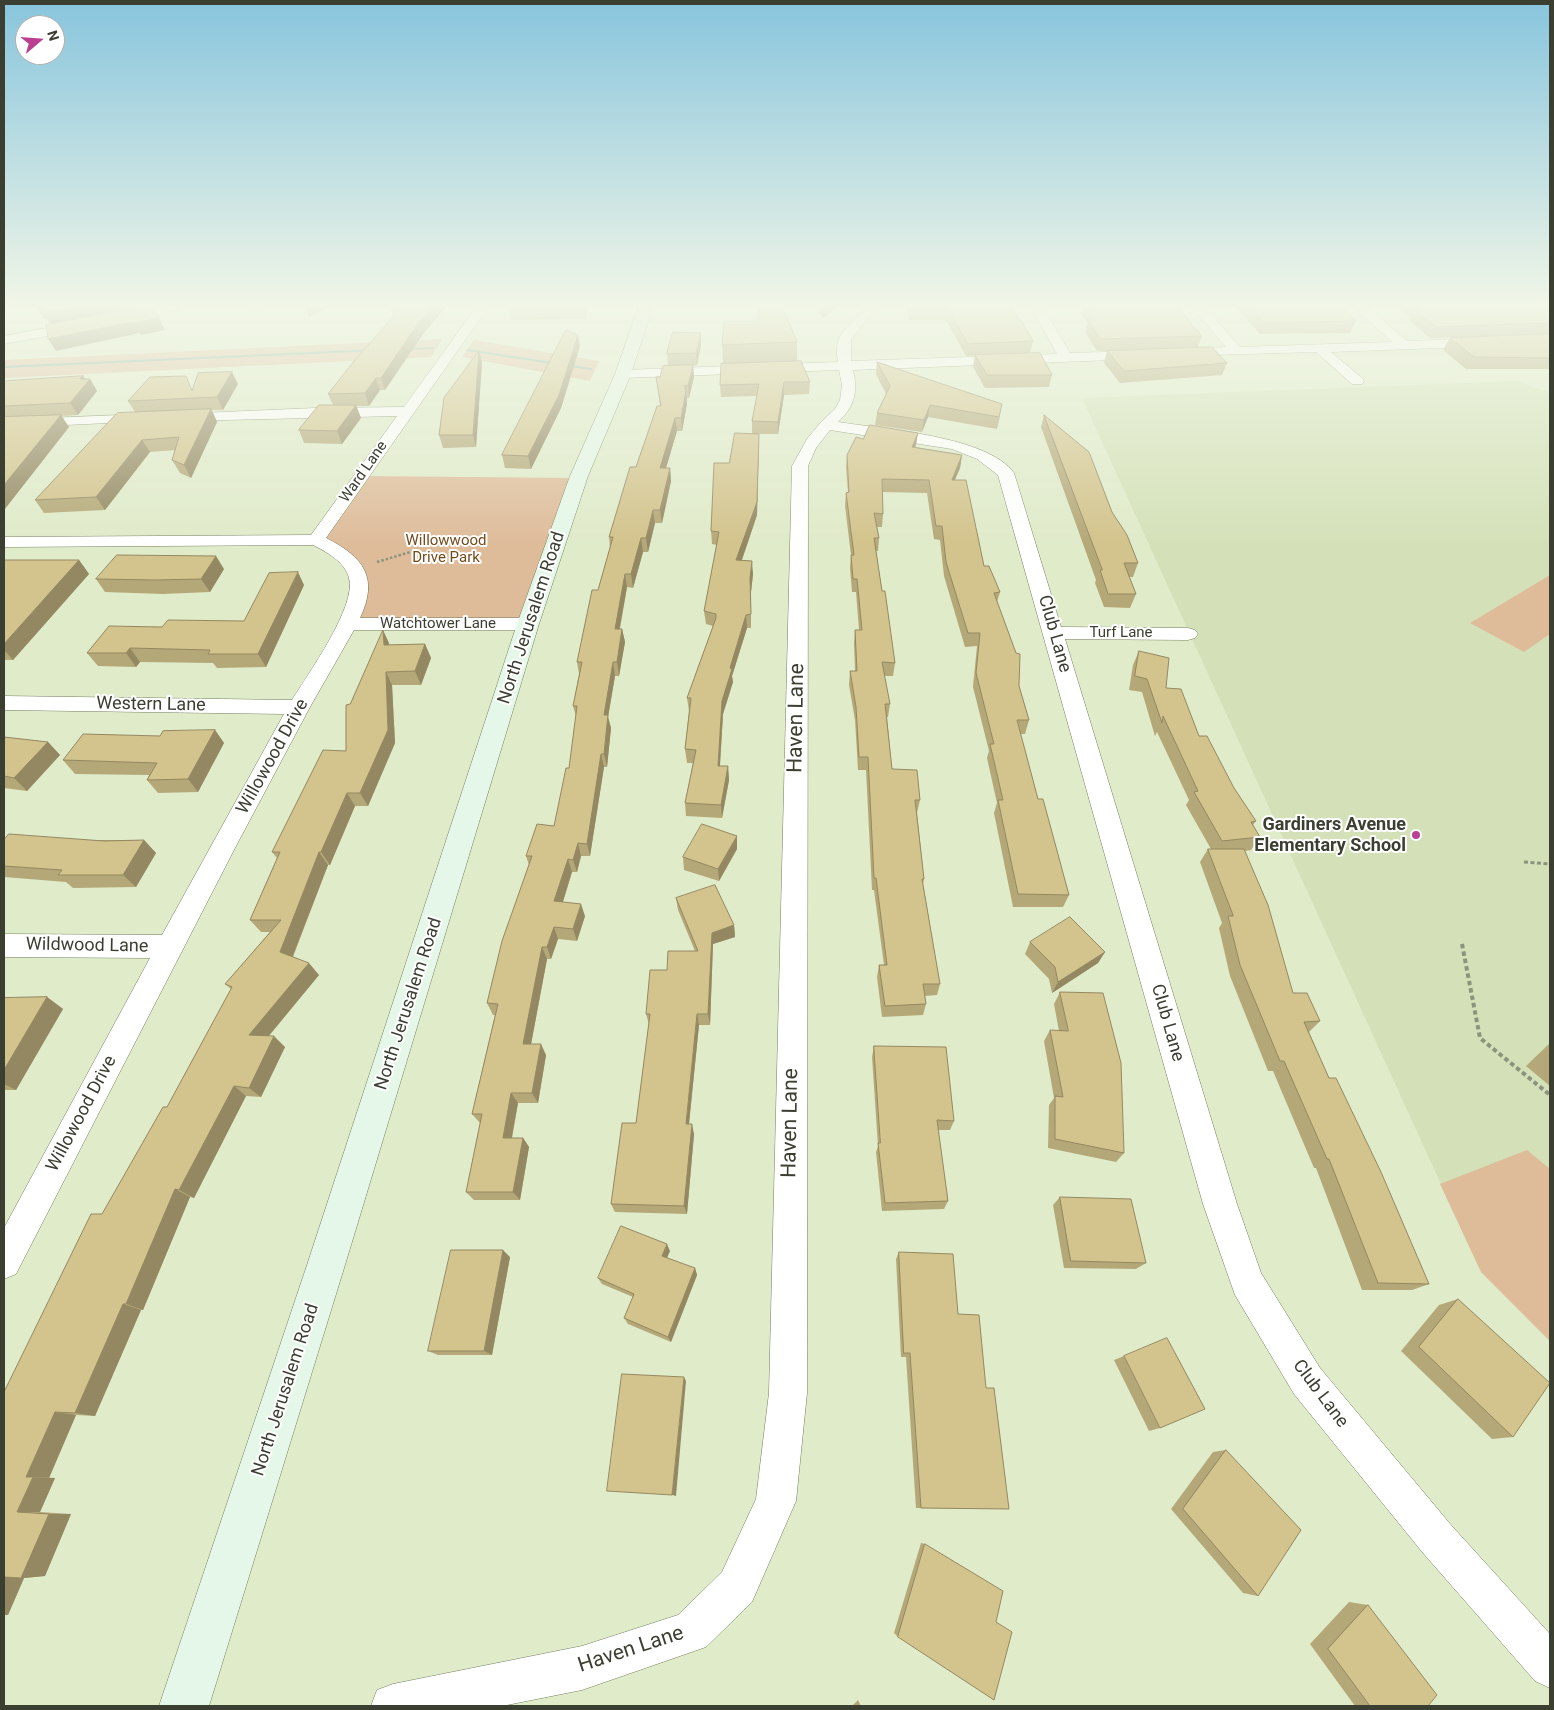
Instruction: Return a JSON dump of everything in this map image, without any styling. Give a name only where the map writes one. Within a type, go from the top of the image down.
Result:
[{"type":"main road","name":"North Jerusalem Road","points":[[184,1706],[323,1274],[528,624],[579,476],[618,386]]},
{"type":"street","name":"Ward Lane","points":[[316,540],[425,386]]},
{"type":"street","name":"Haven Lane","points":[[393,1706],[582,1668],[690,1632],[737,1587],[776,1501],[788,1392],[800,466],[805,451],[843,408],[848,398],[849,386]]},
{"type":"street","points":[[4,424],[315,412],[407,411]]},
{"type":"street","name":"Club Lane","points":[[826,425],[954,445],[972,450],[996,463],[1006,473],[1220,1204],[1247,1283],[1307,1381],[1437,1539],[1550,1666]]},
{"type":"street","points":[[4,542],[316,540],[337,550],[355,569]]},
{"type":"street","name":"Willowood Drive","points":[[4,1262],[299,707],[347,624],[358,598],[360,586],[355,569]]},
{"type":"street","name":"Watchtower Lane","points":[[347,624],[528,624]]},
{"type":"street","name":"Turf Lane","points":[[1054,633],[1188,634]]},
{"type":"street","name":"Western Lane","points":[[4,703],[299,707]]},
{"type":"street","name":"Wildwood Lane","points":[[4,945],[170,947]]},
{"type":"path","points":[[355,569],[417,550]]},
{"type":"path","points":[[1524,862],[1550,864]]},
{"type":"path","points":[[1462,944],[1480,1038],[1550,1095]]},
{"type":"shaded area","name":"Gardiners Avenue Elementary School","points":[[1394,386],[1530,386],[1550,393],[1550,1342],[1481,1272],[1082,398]]},
{"type":"green space","name":"Willowwood Drive Park","points":[[362,476],[576,478],[527,624],[349,624],[354,566],[317,540]]},
{"type":"green space","points":[[1550,575],[1550,634],[1524,652],[1470,623]]},
{"type":"green space","points":[[1527,1150],[1550,1169],[1550,1341],[1481,1272],[1440,1184]]},
{"type":"building","points":[[4,386],[84,386],[70,403],[4,406]]},
{"type":"building","points":[[142,386],[190,386],[192,391],[194,386],[224,386],[217,397],[128,401]]},
{"type":"building","points":[[334,386],[370,386],[365,393],[328,394]]},
{"type":"building","points":[[453,386],[477,386],[473,435],[439,435],[444,398]]},
{"type":"building","points":[[537,386],[562,386],[528,456],[502,455]]},
{"type":"building","points":[[658,386],[688,386],[684,386],[686,391],[681,418],[675,418],[660,468],[670,468],[660,510],[653,510],[646,538],[641,538],[631,574],[625,574],[615,629],[622,629],[617,662],[613,662],[604,715],[608,715],[604,754],[601,754],[587,844],[578,843],[573,860],[568,859],[554,901],[581,904],[573,929],[554,927],[547,947],[542,947],[523,1044],[541,1044],[532,1093],[511,1093],[503,1138],[523,1138],[513,1192],[466,1192],[482,1114],[472,1114],[498,1004],[487,1003],[502,941],[532,856],[526,856],[537,824],[554,826],[566,768],[569,768],[577,706],[573,706],[582,662],[577,662],[592,590],[598,590],[613,537],[609,537],[630,467],[636,467],[657,406],[661,406]]},
{"type":"building","points":[[759,386],[783,386],[778,422],[752,421]]},
{"type":"building","points":[[890,386],[948,386],[1002,404],[999,417],[930,405],[924,420],[877,413]]},
{"type":"building","points":[[319,405],[356,405],[337,431],[299,430]]},
{"type":"building","points":[[211,409],[184,465],[172,460],[179,437],[142,440],[96,497],[35,500],[117,413]]},
{"type":"building","points":[[61,415],[4,485],[4,417]]},
{"type":"building","points":[[1044,415],[1089,452],[1112,512],[1127,535],[1138,563],[1124,563],[1136,594],[1108,594],[1100,570],[1102,570]]},
{"type":"building","points":[[870,425],[918,433],[912,447],[962,455],[952,480],[966,480],[984,566],[989,566],[1000,592],[994,593],[1016,653],[1020,654],[1019,686],[1029,720],[1017,720],[1038,799],[1043,799],[1069,895],[1018,894],[998,800],[1003,800],[990,744],[994,744],[976,673],[980,633],[968,633],[946,562],[942,526],[936,526],[929,480],[882,479],[883,514],[874,513],[879,538],[874,538],[882,591],[885,591],[895,663],[882,662],[890,704],[885,704],[892,769],[917,770],[920,800],[915,800],[924,879],[922,879],[940,984],[923,984],[926,1004],[885,1006],[879,965],[887,965],[876,878],[874,878],[868,757],[859,757],[856,707],[850,671],[857,671],[855,630],[862,630],[857,579],[853,579],[851,555],[854,555],[846,493],[849,492],[847,455],[856,437],[863,439]]},
{"type":"building","points":[[735,433],[759,434],[757,502],[736,560],[752,561],[750,578],[751,614],[746,615],[722,701],[718,766],[728,766],[721,805],[685,803],[696,750],[685,749],[691,698],[687,698],[716,618],[716,614],[704,611],[719,532],[711,531],[714,463],[729,463]]},
{"type":"building","points":[[117,555],[216,556],[201,579],[96,579]]},
{"type":"building","points":[[4,560],[79,560],[4,644]]},
{"type":"building","points":[[298,572],[258,654],[208,654],[210,650],[130,648],[126,653],[87,653],[109,626],[162,627],[168,620],[244,621],[269,573]]},
{"type":"building","points":[[383,630],[384,645],[425,644],[415,671],[386,672],[388,730],[360,793],[347,793],[321,852],[319,852],[280,952],[309,963],[249,1035],[274,1036],[249,1088],[234,1086],[179,1190],[175,1189],[126,1304],[123,1304],[75,1413],[55,1412],[26,1477],[33,1477],[17,1512],[49,1514],[21,1578],[4,1577],[4,1392],[91,1214],[102,1214],[163,1107],[167,1107],[232,987],[225,984],[281,920],[250,920],[280,852],[272,852],[323,750],[346,751],[346,705],[350,704]]},
{"type":"building","points":[[1139,651],[1169,658],[1166,688],[1181,689],[1199,736],[1207,736],[1234,788],[1256,821],[1251,822],[1260,837],[1222,841],[1194,792],[1198,791],[1163,716],[1162,723],[1147,679],[1135,676]]},
{"type":"building","points":[[215,730],[188,779],[147,780],[157,763],[63,760],[83,734],[160,736],[163,731]]},
{"type":"building","points":[[4,737],[48,742],[14,778],[4,776]]},
{"type":"building","points":[[702,824],[737,836],[718,869],[683,857]]},
{"type":"building","points":[[9,834],[104,841],[144,840],[123,875],[58,875],[62,870],[4,866],[4,840]]},
{"type":"building","points":[[1208,849],[1244,849],[1268,905],[1293,993],[1307,993],[1320,1021],[1304,1022],[1329,1078],[1336,1078],[1381,1172],[1429,1284],[1378,1283],[1329,1159],[1327,1159],[1284,1061],[1280,1061],[1240,965],[1228,916],[1233,916]]},
{"type":"building","points":[[715,885],[734,925],[712,933],[708,1014],[697,1014],[686,1124],[692,1124],[684,1206],[611,1204],[622,1123],[636,1123],[650,1014],[646,1014],[650,970],[667,970],[668,951],[698,951],[676,898]]},
{"type":"building","points":[[1070,917],[1105,952],[1058,982],[1055,967],[1030,942]]},
{"type":"building","points":[[1060,992],[1103,993],[1121,1063],[1124,1153],[1055,1139],[1055,1096],[1063,1097],[1050,1030],[1068,1031]]},
{"type":"building","points":[[47,997],[4,1070],[4,998]]},
{"type":"building","points":[[874,1046],[946,1047],[954,1121],[937,1120],[948,1201],[885,1203],[878,1143],[880,1143]]},
{"type":"building","points":[[1060,1197],[1131,1199],[1146,1263],[1071,1261]]},
{"type":"building","points":[[621,1226],[667,1244],[662,1256],[695,1268],[668,1337],[624,1318],[634,1294],[598,1278]]},
{"type":"building","points":[[451,1250],[503,1250],[484,1351],[428,1351]]},
{"type":"building","points":[[899,1252],[953,1254],[958,1314],[979,1315],[986,1388],[994,1388],[1009,1509],[921,1508],[910,1353],[904,1353]]},
{"type":"building","points":[[1458,1299],[1550,1383],[1513,1437],[1419,1347]]},
{"type":"building","points":[[1167,1338],[1205,1409],[1160,1428],[1124,1356]]},
{"type":"building","points":[[622,1374],[684,1377],[672,1495],[607,1491]]},
{"type":"building","points":[[1226,1450],[1301,1530],[1258,1596],[1183,1509]]},
{"type":"building","points":[[925,1544],[1003,1591],[996,1622],[1012,1632],[994,1700],[898,1637]]},
{"type":"building","points":[[1368,1605],[1437,1695],[1428,1706],[1370,1706],[1328,1649]]},
{"type":"place","name":"Gardiners Avenue Elementary School","points":[[1416,835]]}]
